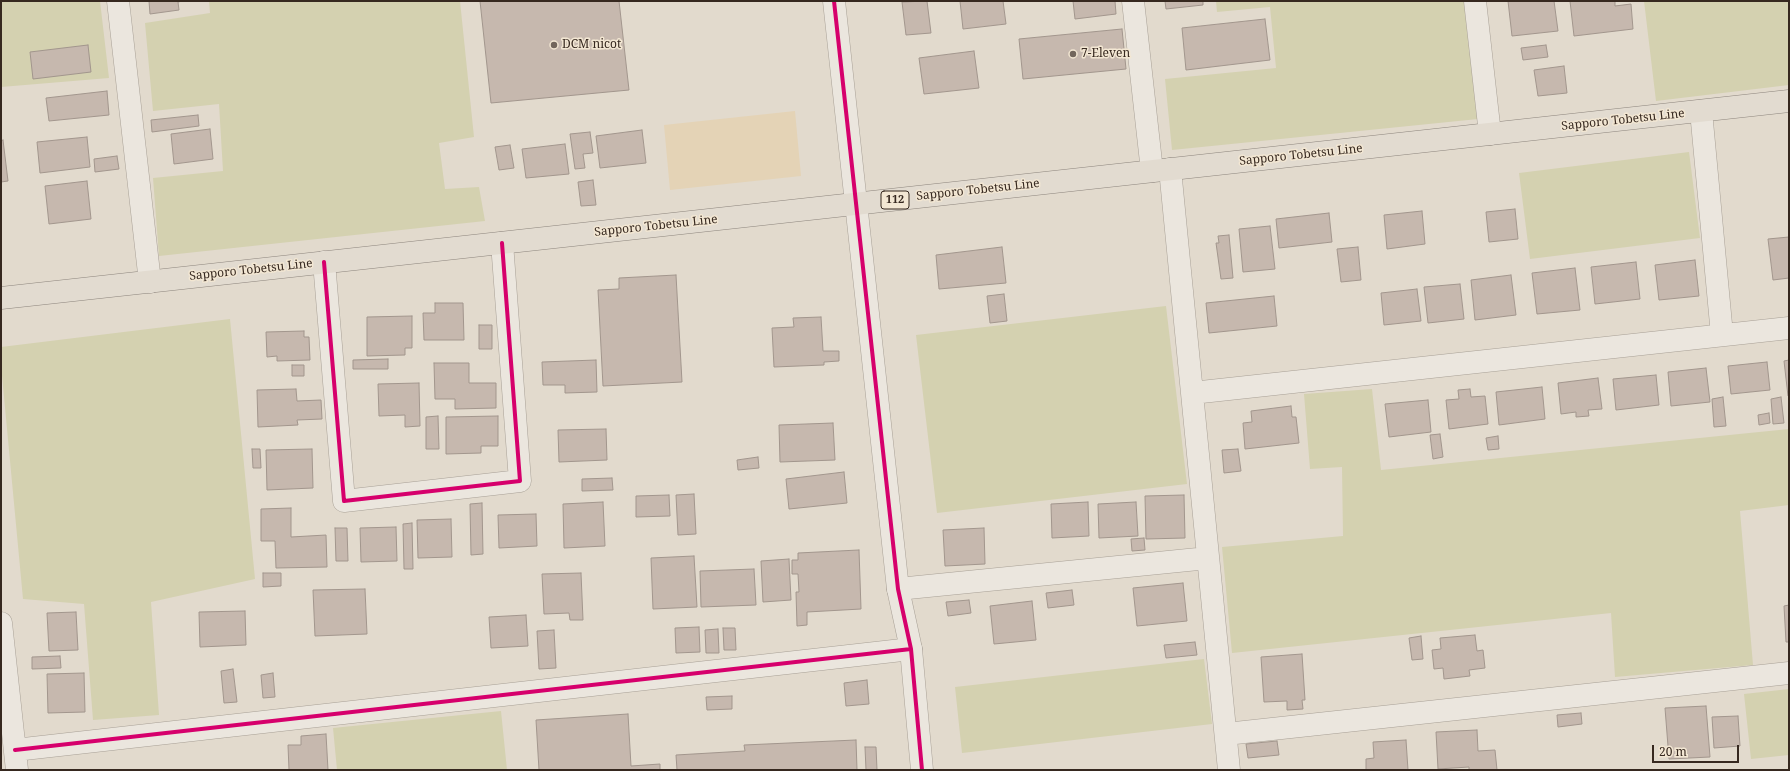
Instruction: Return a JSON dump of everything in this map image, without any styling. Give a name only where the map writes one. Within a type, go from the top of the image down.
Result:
[{"type":"main road","name":"Sapporo Tobetsu Line","points":[[1,298],[1789,101]]},
{"type":"street","points":[[118,1],[150,282]]},
{"type":"street","points":[[834,1],[898,589],[911,649],[922,770]]},
{"type":"street","points":[[1133,1],[1161,170],[1192,393],[1229,770]]},
{"type":"street","points":[[1475,1],[1490,134]]},
{"type":"street","points":[[1701,111],[1722,335]]},
{"type":"street","points":[[324,262],[344,501],[520,481],[502,243]]},
{"type":"street","points":[[1192,393],[1789,328]]},
{"type":"street","points":[[898,589],[1208,558]]},
{"type":"street","points":[[1,623],[16,760],[911,649]]},
{"type":"street","points":[[1226,734],[1789,673]]},
{"type":"shaded area","points":[[1,1],[100,1],[109,78],[1,87]]},
{"type":"shaded area","points":[[209,1],[460,1],[474,137],[439,143],[445,189],[479,187],[485,221],[159,256],[153,178],[223,171],[219,104],[153,111],[145,23],[210,13]]},
{"type":"shaded area","points":[[1216,1],[1466,1],[1478,119],[1172,150],[1165,79],[1276,68],[1270,7],[1217,12]]},
{"type":"shaded area","points":[[1644,1],[1789,1],[1789,85],[1656,101]]},
{"type":"shaded area","points":[[1689,152],[1700,238],[1530,259],[1519,173]]},
{"type":"shaded area","points":[[1166,306],[1187,484],[937,513],[916,335]]},
{"type":"shaded area","points":[[230,319],[255,579],[151,602],[159,715],[93,720],[84,604],[23,599],[1,365],[1,347]]},
{"type":"shaded area","points":[[1372,389],[1381,470],[1789,429],[1789,505],[1740,511],[1753,665],[1615,677],[1611,613],[1232,653],[1222,547],[1343,536],[1342,467],[1310,469],[1304,394]]},
{"type":"shaded area","points":[[1204,659],[1212,724],[962,753],[955,687]]},
{"type":"shaded area","points":[[1789,689],[1789,755],[1751,759],[1744,694]]},
{"type":"shaded area","points":[[501,711],[507,770],[337,770],[333,728]]},
{"type":"sand","points":[[795,111],[801,176],[670,190],[664,125]]},
{"type":"building","points":[[149,1],[183,1],[178,2],[179,10],[150,14]]},
{"type":"building","name":"DCM nicot","points":[[480,1],[619,1],[629,90],[491,103]]},
{"type":"building","points":[[927,1],[931,33],[906,35],[902,2]]},
{"type":"building","points":[[960,1],[1003,1],[1006,24],[963,29]]},
{"type":"building","points":[[1073,1],[1115,1],[1116,14],[1075,19]]},
{"type":"building","points":[[1165,1],[1203,1],[1203,5],[1166,9]]},
{"type":"building","points":[[1508,1],[1554,1],[1558,31],[1512,36]]},
{"type":"building","points":[[1570,1],[1615,1],[1615,6],[1631,4],[1633,29],[1574,36]]},
{"type":"building","points":[[1265,19],[1270,60],[1186,70],[1182,28]]},
{"type":"building","name":"7-Eleven","points":[[1122,29],[1126,69],[1023,79],[1019,39]]},
{"type":"building","points":[[88,45],[91,72],[33,79],[30,52]]},
{"type":"building","points":[[1546,45],[1548,57],[1523,60],[1521,48]]},
{"type":"building","points":[[974,51],[979,88],[924,94],[919,58]]},
{"type":"building","points":[[1564,66],[1567,93],[1538,96],[1534,70]]},
{"type":"building","points":[[107,91],[109,115],[49,121],[46,98]]},
{"type":"building","points":[[198,115],[199,126],[152,132],[151,120]]},
{"type":"building","points":[[210,129],[213,159],[174,164],[171,134]]},
{"type":"building","points":[[642,130],[646,163],[600,168],[596,136]]},
{"type":"building","points":[[590,132],[593,153],[583,154],[585,168],[575,169],[570,134]]},
{"type":"building","points":[[87,137],[90,167],[40,173],[37,142]]},
{"type":"building","points":[[3,140],[8,181],[1,182],[1,141]]},
{"type":"building","points":[[565,144],[569,174],[526,178],[522,149]]},
{"type":"building","points":[[510,145],[514,168],[499,170],[495,147]]},
{"type":"building","points":[[117,156],[119,169],[95,172],[94,159]]},
{"type":"building","points":[[593,180],[596,205],[581,206],[578,182]]},
{"type":"building","points":[[87,181],[91,219],[49,224],[45,186]]},
{"type":"building","points":[[1515,209],[1518,239],[1489,242],[1486,212]]},
{"type":"building","points":[[1422,211],[1425,244],[1387,249],[1384,215]]},
{"type":"building","points":[[1329,213],[1332,242],[1279,248],[1276,219]]},
{"type":"building","points":[[1270,226],[1275,269],[1243,272],[1239,229]]},
{"type":"building","points":[[1229,235],[1233,278],[1221,279],[1216,243],[1219,243],[1218,236]]},
{"type":"building","points":[[1789,237],[1789,278],[1773,280],[1768,239]]},
{"type":"building","points":[[1002,247],[1006,283],[939,289],[936,255]]},
{"type":"building","points":[[1358,247],[1361,280],[1341,282],[1337,249]]},
{"type":"building","points":[[1695,260],[1699,296],[1659,300],[1655,265]]},
{"type":"building","points":[[1636,262],[1640,299],[1595,304],[1591,267]]},
{"type":"building","points":[[1575,268],[1580,310],[1537,314],[1532,273]]},
{"type":"building","points":[[676,275],[682,382],[603,386],[598,290],[619,289],[619,278]]},
{"type":"building","points":[[1511,275],[1516,315],[1475,320],[1471,280]]},
{"type":"building","points":[[1460,284],[1464,319],[1428,323],[1424,287]]},
{"type":"building","points":[[1417,289],[1421,321],[1384,325],[1381,293]]},
{"type":"building","points":[[1004,294],[1007,321],[990,323],[987,296]]},
{"type":"building","points":[[1274,296],[1277,326],[1209,333],[1206,303]]},
{"type":"building","points":[[435,303],[463,303],[464,340],[424,340],[423,313],[435,313]]},
{"type":"building","points":[[412,316],[412,348],[405,348],[405,355],[367,356],[367,317]]},
{"type":"building","points":[[821,317],[823,351],[839,351],[839,361],[824,362],[824,365],[774,367],[772,328],[794,327],[793,318]]},
{"type":"building","points":[[479,325],[492,325],[492,349],[479,349]]},
{"type":"building","points":[[304,331],[304,337],[309,337],[310,360],[277,361],[277,356],[267,357],[266,332]]},
{"type":"building","points":[[388,359],[388,369],[353,369],[353,360]]},
{"type":"building","points":[[596,360],[597,392],[565,393],[565,385],[543,385],[542,362]]},
{"type":"building","points":[[1789,360],[1789,396],[1788,396],[1784,361]]},
{"type":"building","points":[[1767,362],[1770,390],[1731,394],[1728,366]]},
{"type":"building","points":[[434,363],[469,363],[469,383],[496,383],[496,408],[455,409],[455,399],[435,399]]},
{"type":"building","points":[[292,365],[304,365],[304,376],[292,376]]},
{"type":"building","points":[[1706,368],[1710,402],[1671,406],[1668,372]]},
{"type":"building","points":[[1656,375],[1659,405],[1616,410],[1613,379]]},
{"type":"building","points":[[1598,378],[1602,409],[1588,410],[1589,416],[1576,417],[1576,412],[1561,414],[1558,383]]},
{"type":"building","points":[[419,383],[420,426],[405,427],[405,415],[379,416],[378,384]]},
{"type":"building","points":[[1542,387],[1545,419],[1499,425],[1496,392]]},
{"type":"building","points":[[296,389],[297,401],[321,400],[322,419],[297,420],[298,425],[258,427],[257,390]]},
{"type":"building","points":[[1470,389],[1471,397],[1485,396],[1488,424],[1449,429],[1446,400],[1459,399],[1458,390]]},
{"type":"building","points":[[1723,397],[1726,426],[1714,427],[1712,399]]},
{"type":"building","points":[[1781,397],[1784,423],[1773,424],[1771,399]]},
{"type":"building","points":[[1428,400],[1431,432],[1389,437],[1385,404]]},
{"type":"building","points":[[1291,406],[1292,417],[1296,417],[1299,443],[1245,449],[1243,423],[1252,422],[1251,411]]},
{"type":"building","points":[[1769,413],[1770,423],[1759,425],[1758,415]]},
{"type":"building","points":[[438,416],[439,449],[426,449],[426,417]]},
{"type":"building","points":[[498,416],[498,446],[481,446],[481,453],[446,454],[446,417]]},
{"type":"building","points":[[833,423],[835,460],[780,462],[779,425]]},
{"type":"building","points":[[606,429],[607,460],[559,462],[558,430]]},
{"type":"building","points":[[1440,434],[1443,457],[1433,459],[1430,435]]},
{"type":"building","points":[[1498,436],[1499,449],[1488,450],[1486,438]]},
{"type":"building","points":[[252,449],[260,449],[261,468],[253,468]]},
{"type":"building","points":[[312,449],[313,488],[267,490],[266,450]]},
{"type":"building","points":[[1238,449],[1241,471],[1224,473],[1222,450]]},
{"type":"building","points":[[758,457],[759,468],[738,470],[737,460]]},
{"type":"building","points":[[844,472],[847,503],[789,509],[786,479]]},
{"type":"building","points":[[612,478],[613,490],[582,491],[582,479]]},
{"type":"building","points":[[694,494],[696,534],[678,535],[676,495]]},
{"type":"building","points":[[669,495],[670,516],[636,517],[636,496]]},
{"type":"building","points":[[1184,495],[1185,538],[1146,539],[1145,496]]},
{"type":"building","points":[[603,502],[605,546],[564,548],[563,504]]},
{"type":"building","points":[[1088,502],[1089,536],[1052,538],[1051,504]]},
{"type":"building","points":[[1136,502],[1138,536],[1099,538],[1098,504]]},
{"type":"building","points":[[482,503],[483,554],[471,555],[470,504]]},
{"type":"building","points":[[291,508],[291,537],[326,535],[327,567],[276,568],[275,541],[261,541],[261,509]]},
{"type":"building","points":[[536,514],[537,546],[499,548],[498,515]]},
{"type":"building","points":[[451,519],[452,557],[418,558],[417,520]]},
{"type":"building","points":[[412,523],[413,569],[404,569],[403,524]]},
{"type":"building","points":[[396,527],[397,561],[361,562],[360,528]]},
{"type":"building","points":[[335,528],[347,528],[348,561],[336,561]]},
{"type":"building","points":[[984,528],[985,564],[945,566],[943,530]]},
{"type":"building","points":[[1144,538],[1145,550],[1132,551],[1131,539]]},
{"type":"building","points":[[859,550],[861,609],[807,612],[807,625],[797,626],[796,592],[799,592],[798,574],[792,574],[792,560],[798,560],[798,553]]},
{"type":"building","points":[[694,556],[697,607],[653,609],[651,558]]},
{"type":"building","points":[[789,559],[791,600],[763,602],[761,561]]},
{"type":"building","points":[[754,569],[756,605],[701,607],[700,571]]},
{"type":"building","points":[[263,573],[281,573],[281,586],[263,587]]},
{"type":"building","points":[[581,573],[583,620],[570,620],[569,613],[544,614],[542,574]]},
{"type":"building","points":[[1183,583],[1187,621],[1137,626],[1133,588]]},
{"type":"building","points":[[365,589],[367,634],[315,636],[313,590]]},
{"type":"building","points":[[1072,590],[1074,605],[1048,608],[1046,593]]},
{"type":"building","points":[[969,600],[971,613],[948,616],[946,602]]},
{"type":"building","points":[[1032,601],[1036,640],[994,644],[990,606]]},
{"type":"building","points":[[1789,605],[1789,642],[1786,642],[1784,606]]},
{"type":"building","points":[[245,611],[246,645],[200,647],[199,612]]},
{"type":"building","points":[[76,612],[78,650],[49,651],[47,613]]},
{"type":"building","points":[[526,615],[528,646],[491,648],[489,617]]},
{"type":"building","points":[[699,627],[700,652],[676,653],[675,628]]},
{"type":"building","points":[[723,628],[735,628],[736,650],[724,650]]},
{"type":"building","points":[[718,629],[719,653],[706,653],[705,630]]},
{"type":"building","points":[[554,630],[556,668],[539,669],[537,631]]},
{"type":"building","points":[[1475,635],[1477,651],[1483,650],[1485,668],[1469,670],[1470,676],[1444,679],[1443,668],[1434,669],[1432,650],[1441,649],[1440,638]]},
{"type":"building","points":[[1421,636],[1423,659],[1412,660],[1409,638]]},
{"type":"building","points":[[1195,642],[1197,655],[1166,658],[1164,645]]},
{"type":"building","points":[[1302,654],[1305,700],[1302,700],[1303,709],[1287,710],[1287,701],[1264,702],[1261,657]]},
{"type":"building","points":[[60,656],[61,668],[32,669],[32,657]]},
{"type":"building","points":[[233,669],[237,702],[224,703],[221,671]]},
{"type":"building","points":[[84,673],[85,712],[48,713],[47,674]]},
{"type":"building","points":[[273,673],[275,697],[263,698],[261,675]]},
{"type":"building","points":[[867,680],[869,704],[846,706],[844,683]]},
{"type":"building","points":[[732,696],[732,709],[707,710],[706,697]]},
{"type":"building","points":[[1706,706],[1710,757],[1669,759],[1665,708]]},
{"type":"building","points":[[1581,713],[1582,724],[1558,727],[1557,715]]},
{"type":"building","points":[[628,714],[631,766],[660,764],[660,770],[539,770],[536,720]]},
{"type":"building","points":[[1738,716],[1740,746],[1714,748],[1712,717]]},
{"type":"building","points":[[1477,730],[1478,751],[1495,750],[1497,770],[1469,770],[1469,767],[1438,769],[1436,732]]},
{"type":"building","points":[[326,734],[328,770],[289,770],[288,745],[301,745],[301,736]]},
{"type":"building","points":[[856,740],[857,770],[677,770],[676,755],[745,751],[744,745]]},
{"type":"building","points":[[1406,740],[1408,770],[1366,770],[1366,759],[1374,758],[1373,742]]},
{"type":"building","points":[[1277,741],[1279,755],[1248,758],[1246,744]]},
{"type":"building","points":[[865,747],[876,747],[877,770],[866,770]]},
{"type":"cycle path","points":[[834,1],[898,589],[911,649],[922,770]]},
{"type":"cycle path","points":[[324,262],[344,501],[520,481],[502,243]]},
{"type":"cycle path","points":[[15,750],[911,649]]},
{"type":"place","name":"DCM nicot","points":[[554,45]]},
{"type":"place","name":"7-Eleven","points":[[1073,54]]}]
